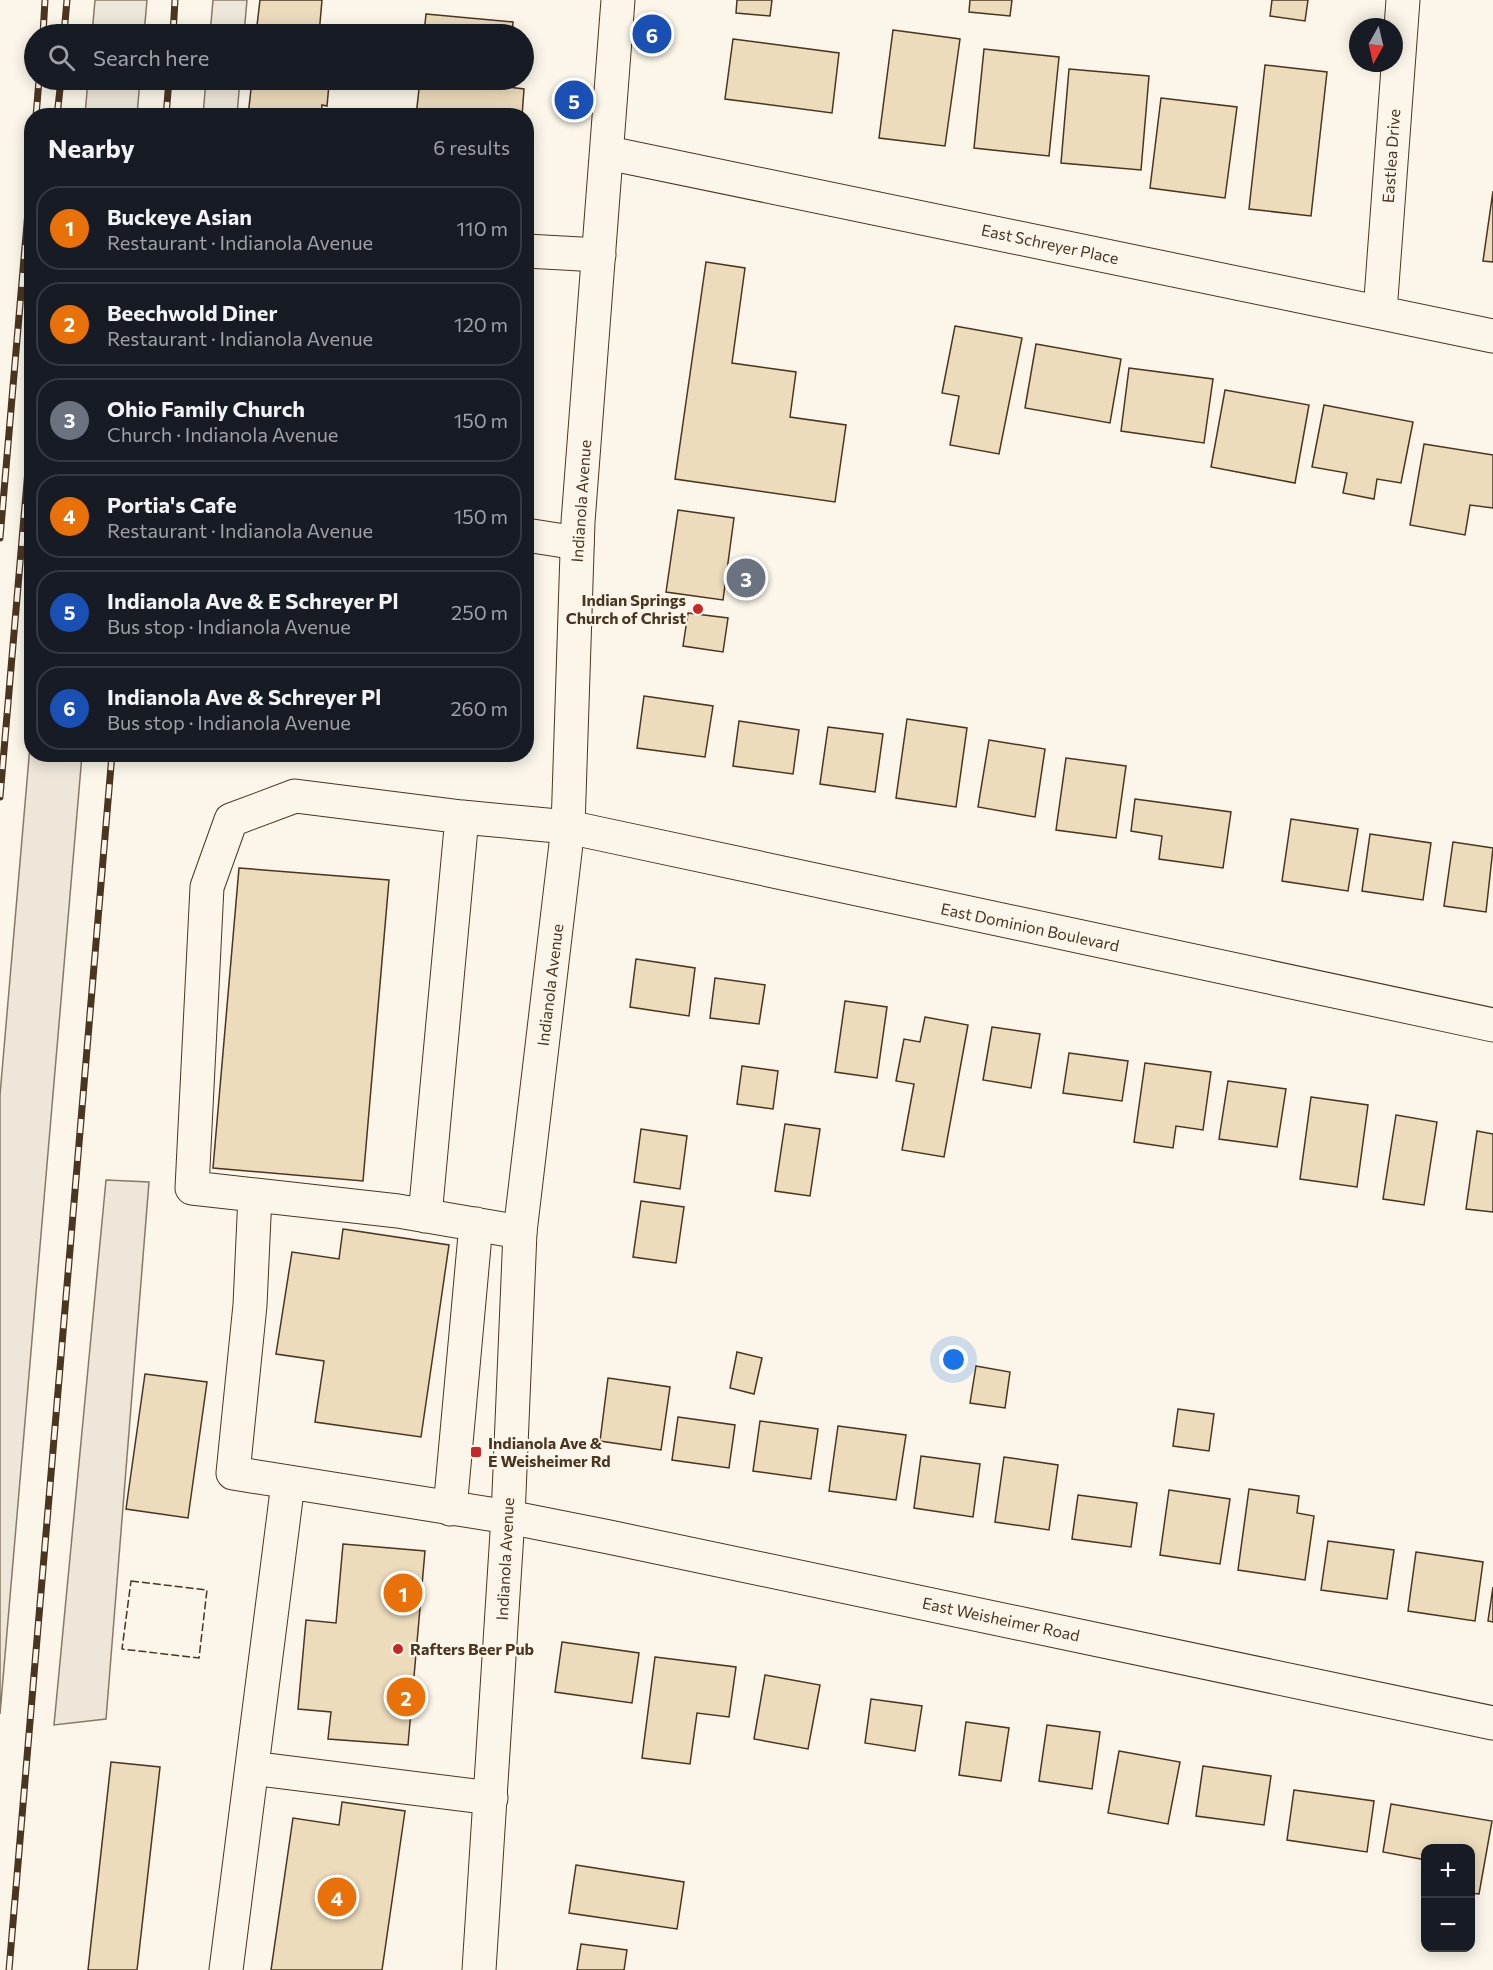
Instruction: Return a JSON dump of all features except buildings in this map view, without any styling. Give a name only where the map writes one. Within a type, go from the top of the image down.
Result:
[{"type":"street","name":"Indianola Avenue","points":[[479,1970],[508,1517],[520,1232],[568,827],[578,543],[618,0]]},
{"type":"street","name":"Eastlea Drive","points":[[1380,312],[1403,0]]},
{"type":"street","name":"East Schreyer Place","points":[[608,153],[1493,336]]},
{"type":"street","points":[[534,251],[599,255]]},
{"type":"street","points":[[534,536],[578,543]]},
{"type":"street","name":"East Dominion Boulevard","points":[[255,1196],[192,1188],[207,887],[231,820],[295,796],[462,817],[568,827],[1493,1024]]},
{"type":"street","points":[[425,1216],[462,817]]},
{"type":"street","points":[[255,1196],[425,1216],[520,1232]]},
{"type":"street","name":"East Weisheimer Road","points":[[255,1196],[250,1305],[233,1473],[508,1517],[1493,1723]]},
{"type":"street","points":[[450,1509],[476,1224]]},
{"type":"street","points":[[226,1970],[288,1483]]},
{"type":"street","points":[[252,1768],[491,1798]]},
{"type":"shaded area","points":[[95,0],[147,0],[145,24],[93,24]]},
{"type":"shaded area","points":[[213,0],[247,0],[245,24],[211,24]]},
{"type":"shaded area","points":[[87,90],[139,90],[138,108],[86,108]]},
{"type":"shaded area","points":[[205,90],[239,90],[238,108],[204,108]]},
{"type":"shaded area","points":[[29,762],[81,762],[0,1714],[0,1095]]},
{"type":"shaded area","points":[[106,1180],[149,1182],[106,1719],[54,1725]]},
{"type":"railway","points":[[44,24],[45,0]]},
{"type":"railway","points":[[65,24],[67,0]]},
{"type":"railway","points":[[174,24],[175,0]]},
{"type":"railway","points":[[37,108],[38,90]]},
{"type":"railway","points":[[58,108],[60,90]]},
{"type":"railway","points":[[167,108],[168,90]]},
{"type":"railway","points":[[0,538],[24,258]]},
{"type":"railway","points":[[0,797],[24,516]]},
{"type":"railway","points":[[9,1970],[111,762]]},
{"type":"fence","points":[[131,1581],[207,1590],[199,1658],[122,1649],[131,1581]]},
{"type":"place","name":"Indianola Ave & Schreyer Pl","points":[[652,34]]},
{"type":"place","name":"Indianola Ave & E Schreyer Pl","points":[[574,100]]},
{"type":"place","name":"Ohio Family Church","points":[[746,578]]},
{"type":"place","name":"Indian Springs Church of Christ","points":[[698,609]]},
{"type":"place","name":"Indianola Ave & E Weisheimer Rd","points":[[476,1452]]},
{"type":"place","name":"Buckeye Asian","points":[[403,1593]]},
{"type":"place","name":"Rafters Beer Pub","points":[[398,1649]]},
{"type":"place","name":"Beechwold Diner","points":[[406,1697]]},
{"type":"place","name":"Portia's Cafe","points":[[337,1897]]}]
